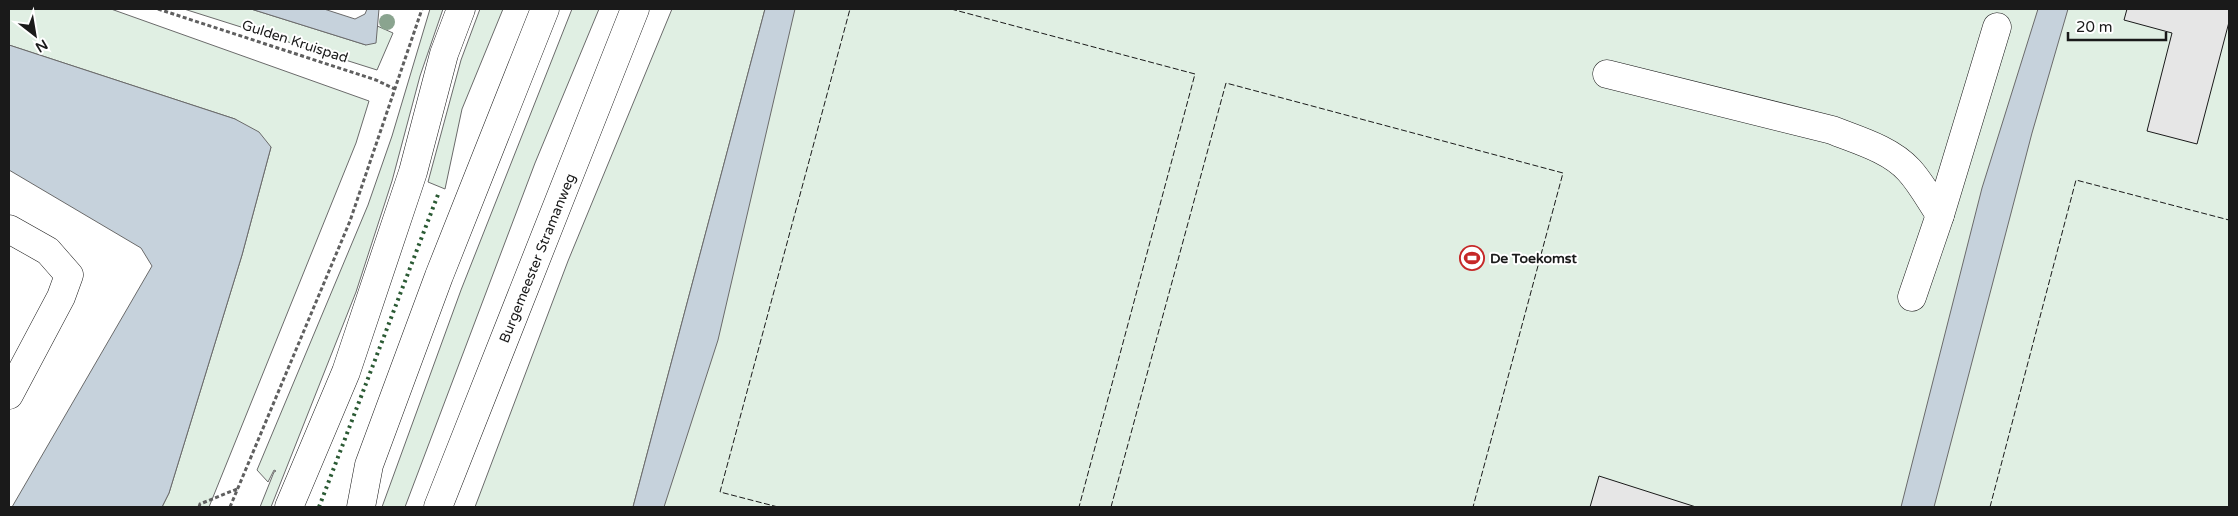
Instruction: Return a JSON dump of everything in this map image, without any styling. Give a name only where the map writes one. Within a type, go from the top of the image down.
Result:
[{"type":"main road","points":[[288,507],[346,372],[413,172],[444,54],[461,9]]},
{"type":"main road","points":[[348,507],[368,464],[439,276],[545,9]]},
{"type":"main road","name":"Burgemeester Stramanweg","points":[[438,507],[635,9]]},
{"type":"main road","points":[[1912,297],[1940,215],[1997,27]]},
{"type":"main road","points":[[1608,74],[1832,130],[1858,140],[1885,152],[1908,169],[1940,215]]},
{"type":"main road","points":[[9,229],[48,251],[69,275],[61,297],[9,395]]},
{"type":"main road","points":[[361,507],[368,464]]},
{"type":"path","name":"Gulden Kruispad","points":[[158,9],[396,88]]},
{"type":"path","points":[[230,507],[350,221],[422,9]]},
{"type":"path","points":[[199,507],[200,504],[238,489]]},
{"type":"green space","points":[[9,9],[111,9],[369,101],[356,143],[209,507],[162,507],[169,493],[242,255],[271,147],[235,119],[9,45]]},
{"type":"green space","points":[[184,9],[251,9],[366,45],[375,25],[393,33],[377,70]]},
{"type":"green space","points":[[430,9],[443,9],[420,76],[392,181],[356,292],[271,507],[260,507],[276,471],[274,470],[268,482],[257,470],[368,205],[392,136]]},
{"type":"green space","points":[[480,9],[503,9],[462,109],[445,189],[428,182],[461,60]]},
{"type":"green space","points":[[572,9],[599,9],[535,163],[405,507],[382,507],[461,290]]},
{"type":"green space","points":[[672,9],[765,9],[633,507],[475,507],[568,261]]},
{"type":"green space","name":"De Toekomst","points":[[784,9],[2229,9],[2229,507],[647,507]]},
{"type":"shaded area","points":[[251,9],[324,9],[355,19],[365,14],[367,9],[379,9],[376,43],[366,45]]},
{"type":"shaded area","points":[[765,9],[795,9],[718,340],[664,507],[633,507]]},
{"type":"shaded area","points":[[2038,9],[2068,9],[2032,133],[1934,507],[1901,507],[1982,188]]},
{"type":"shaded area","points":[[9,45],[235,119],[259,132],[271,147],[242,255],[169,493],[162,507],[12,507],[152,266],[141,248],[9,170]]},
{"type":"building","points":[[2127,9],[2229,9],[2229,22],[2197,144],[2147,131],[2172,33],[2124,20]]},
{"type":"building","points":[[1599,476],[1696,507],[1590,507]]},
{"type":"hedge","points":[[319,507],[439,192]]},
{"type":"fence","points":[[778,507],[720,492],[850,9]]},
{"type":"fence","points":[[951,9],[1195,74],[1079,507]]},
{"type":"fence","points":[[1111,507],[1226,83],[1563,173],[1473,507]]},
{"type":"fence","points":[[1990,507],[2076,180],[2229,220]]},
{"type":"place","name":"De Toekomst","points":[[1472,258]]}]
